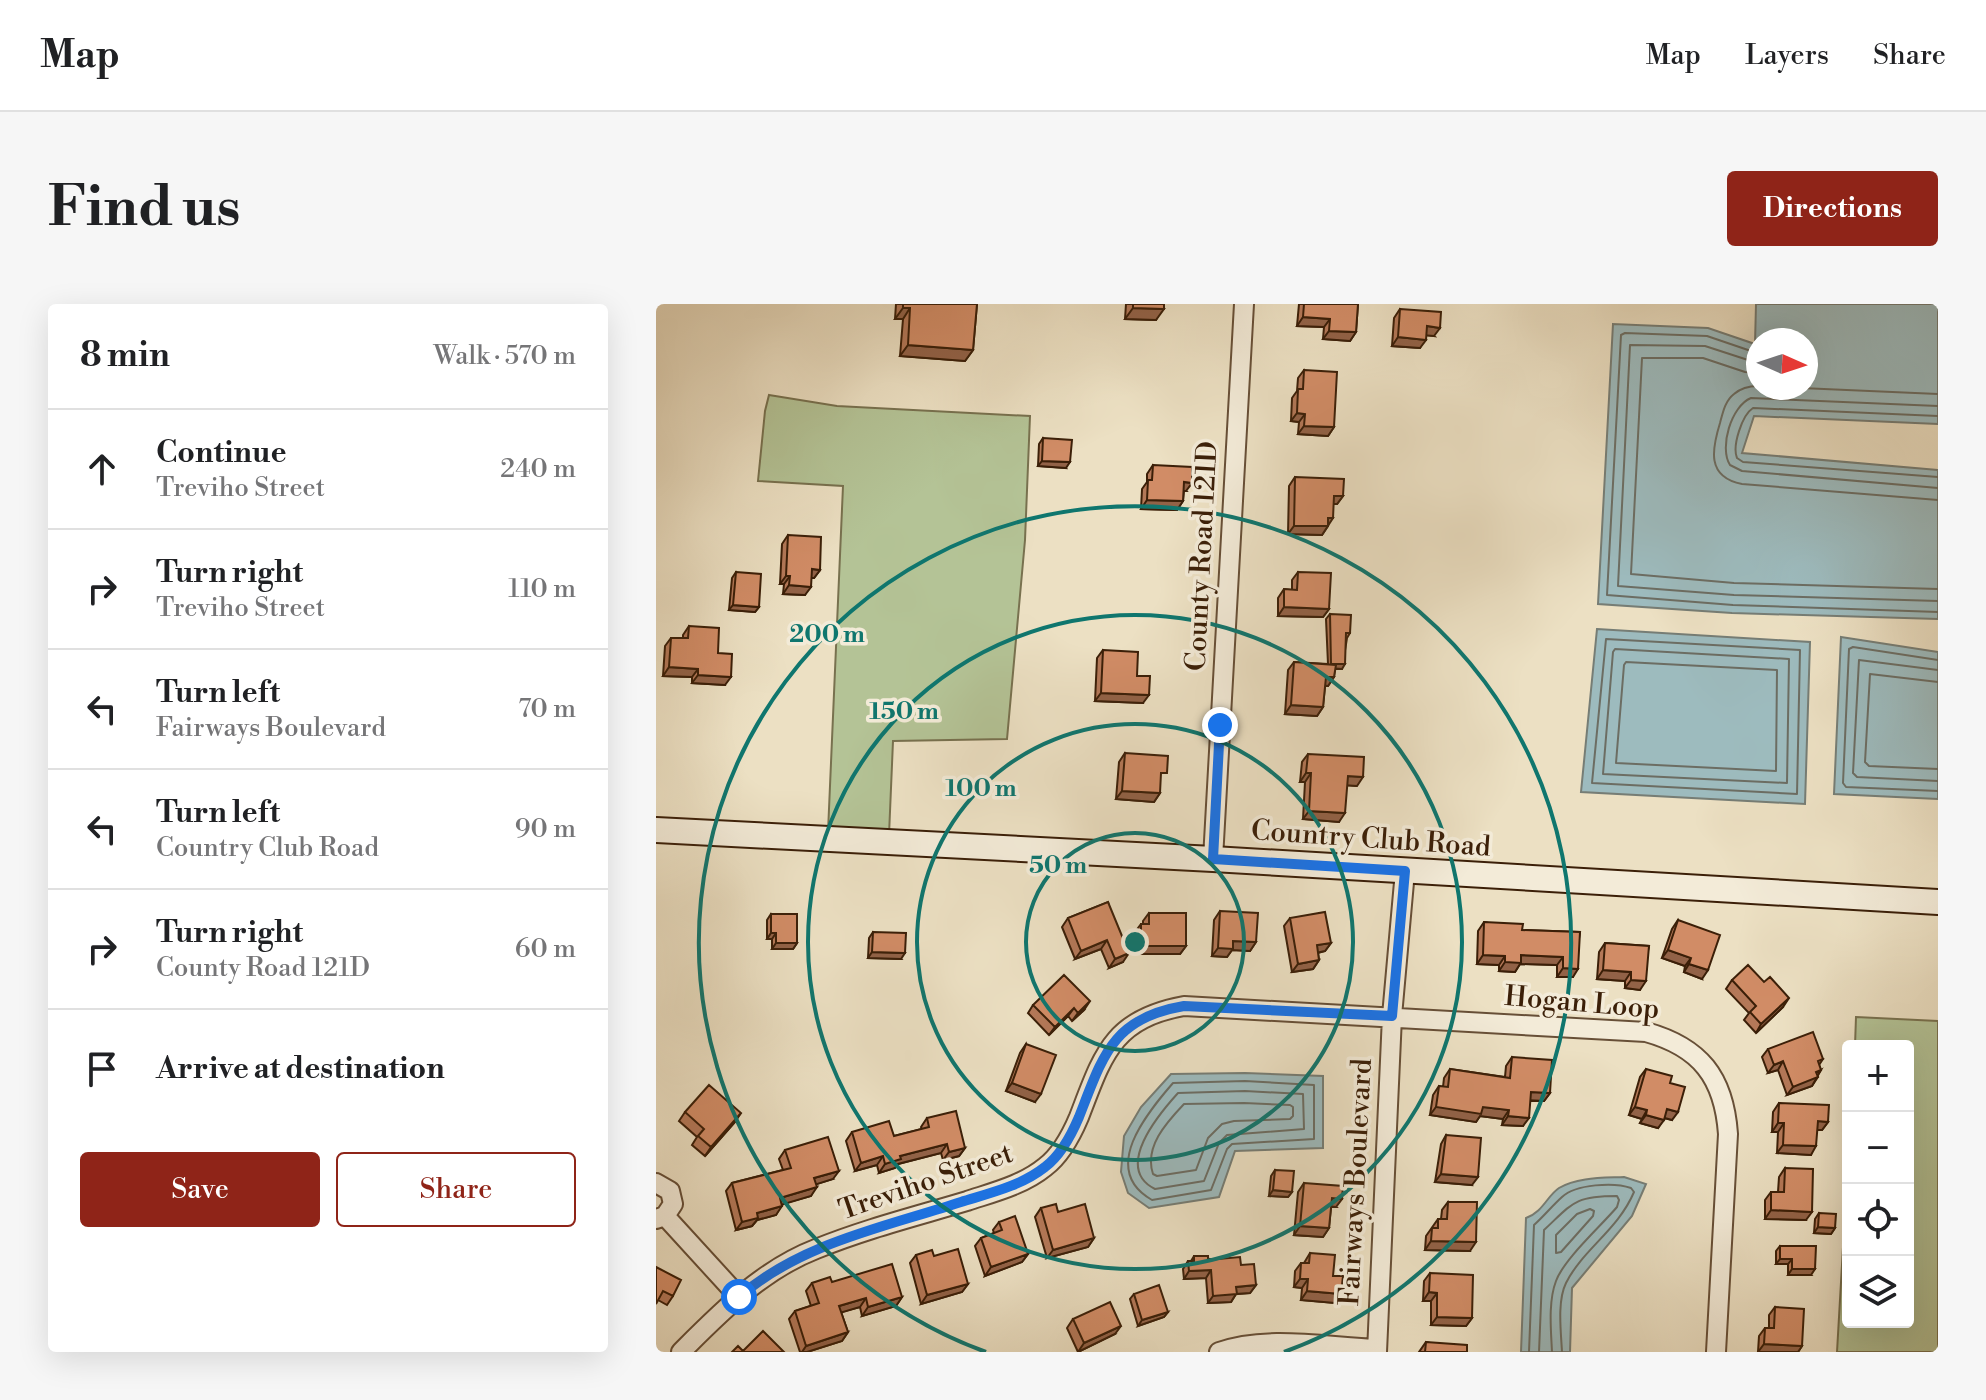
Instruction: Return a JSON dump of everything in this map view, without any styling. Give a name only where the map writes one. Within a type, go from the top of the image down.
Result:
[{"type":"street","name":"County Road 121D","points":[[1213,859],[1244,304]]},
{"type":"street","name":"Country Club Road","points":[[656,830],[1938,902]]},
{"type":"street","name":"Fairways Boulevard","points":[[1377,1351],[1392,1016],[1405,871]]},
{"type":"street","name":"Treviho Street","points":[[681,1352],[739,1297],[783,1265],[816,1249],[1011,1187],[1039,1172],[1064,1147],[1111,1045],[1126,1028],[1144,1017],[1160,1010],[1184,1006],[1392,1016]]},
{"type":"street","name":"Hogan Loop","points":[[1392,1016],[1646,1032],[1674,1040],[1694,1055],[1713,1076],[1726,1105],[1728,1134],[1716,1352]]},
{"type":"street","points":[[656,1183],[665,1186],[672,1197],[673,1204],[661,1217],[739,1297]]},
{"type":"street","points":[[1219,1352],[1246,1345],[1275,1344],[1377,1351]]},
{"type":"green space","points":[[769,395],[837,406],[1030,416],[1025,540],[1007,739],[893,741],[889,835],[828,832],[843,486],[758,481]]},
{"type":"green space","points":[[1856,1017],[1938,1021],[1938,1352],[1837,1352],[1842,1265],[1842,1328],[1914,1328],[1914,1040],[1855,1040]]},
{"type":"water","points":[[1756,304],[1938,304],[1938,424],[1754,416],[1742,453],[1938,470],[1938,619],[1732,613],[1598,604],[1613,324],[1708,328],[1746,341],[1746,400],[1818,400],[1818,328],[1755,328]]},
{"type":"water","points":[[1597,629],[1810,642],[1805,804],[1581,792]]},
{"type":"water","points":[[1841,637],[1938,652],[1938,799],[1834,794]]},
{"type":"water","points":[[1171,1074],[1323,1076],[1323,1148],[1235,1151],[1219,1197],[1149,1208],[1128,1193],[1121,1172],[1124,1136],[1141,1107]]},
{"type":"water","points":[[1624,1177],[1646,1184],[1632,1216],[1572,1288],[1570,1352],[1521,1352],[1526,1218],[1537,1212],[1555,1191],[1566,1184]]},
{"type":"building","points":[[903,304],[977,304],[973,350],[908,345],[910,308],[903,308]]},
{"type":"building","points":[[1133,304],[1164,304],[1164,309],[1133,308]]},
{"type":"building","points":[[1304,304],[1358,304],[1356,332],[1329,331],[1330,319],[1303,317]]},
{"type":"building","points":[[1400,309],[1441,312],[1440,328],[1427,326],[1426,340],[1398,337]]},
{"type":"building","points":[[1304,370],[1337,372],[1334,427],[1304,426],[1305,414],[1297,413],[1298,389],[1303,389]]},
{"type":"building","points":[[1043,438],[1072,440],[1070,462],[1042,461]]},
{"type":"building","points":[[1153,465],[1192,467],[1192,483],[1184,482],[1183,501],[1147,500]]},
{"type":"building","points":[[1295,477],[1344,479],[1343,496],[1334,496],[1333,518],[1328,518],[1328,526],[1294,526]]},
{"type":"building","points":[[788,535],[821,537],[820,570],[812,569],[811,587],[789,585],[790,576],[786,576]]},
{"type":"building","points":[[736,572],[761,574],[759,607],[733,605]]},
{"type":"building","points":[[1298,572],[1331,573],[1329,609],[1284,607],[1284,589],[1297,590]]},
{"type":"building","points":[[1330,614],[1351,615],[1350,633],[1346,633],[1345,664],[1331,664]]},
{"type":"building","points":[[689,626],[719,628],[718,653],[732,654],[731,677],[698,675],[698,669],[669,667],[671,638],[688,638]]},
{"type":"building","points":[[1103,650],[1138,652],[1137,676],[1150,676],[1149,695],[1101,693]]},
{"type":"building","points":[[1294,662],[1336,665],[1334,677],[1326,677],[1323,707],[1291,705]]},
{"type":"building","points":[[1125,753],[1168,756],[1167,773],[1161,773],[1160,793],[1122,791]]},
{"type":"building","points":[[1308,754],[1364,757],[1363,777],[1348,776],[1345,813],[1309,811],[1311,773],[1306,773]]},
{"type":"building","points":[[1108,902],[1129,953],[1115,959],[1107,940],[1081,951],[1068,918]]},
{"type":"building","points":[[1220,911],[1258,913],[1256,942],[1233,941],[1233,949],[1218,948]]},
{"type":"building","points":[[1325,912],[1331,943],[1317,945],[1319,960],[1298,964],[1290,918]]},
{"type":"building","points":[[1149,913],[1186,913],[1186,946],[1141,946],[1141,924],[1149,924]]},
{"type":"building","points":[[771,914],[797,914],[797,943],[776,943],[776,933],[771,933]]},
{"type":"building","points":[[1678,920],[1720,935],[1708,970],[1689,964],[1691,958],[1668,950]]},
{"type":"building","points":[[1484,922],[1523,924],[1522,930],[1580,932],[1578,969],[1563,968],[1563,957],[1521,955],[1521,963],[1505,962],[1505,956],[1483,955]]},
{"type":"building","points":[[873,932],[906,933],[905,953],[872,952]]},
{"type":"building","points":[[1605,943],[1649,946],[1646,981],[1631,980],[1631,972],[1603,970]]},
{"type":"building","points":[[1748,965],[1764,982],[1770,977],[1789,998],[1761,1024],[1750,1012],[1756,1006],[1732,980]]},
{"type":"building","points":[[1064,975],[1090,1001],[1078,1013],[1074,1008],[1055,1027],[1033,1005]]},
{"type":"building","points":[[1813,1032],[1823,1059],[1818,1061],[1821,1070],[1816,1072],[1818,1077],[1793,1087],[1783,1061],[1774,1065],[1768,1049]]},
{"type":"building","points":[[1026,1044],[1056,1055],[1041,1094],[1012,1083]]},
{"type":"building","points":[[1512,1057],[1552,1060],[1550,1093],[1531,1092],[1529,1118],[1508,1116],[1509,1110],[1483,1107],[1481,1114],[1436,1107],[1439,1086],[1448,1087],[1450,1069],[1510,1078]]},
{"type":"building","points":[[1646,1069],[1672,1076],[1670,1083],[1685,1087],[1678,1112],[1667,1109],[1664,1120],[1646,1115],[1647,1110],[1635,1107]]},
{"type":"building","points":[[709,1085],[741,1113],[711,1147],[698,1136],[704,1129],[685,1112]]},
{"type":"building","points":[[1779,1103],[1829,1105],[1828,1122],[1818,1121],[1816,1146],[1783,1145],[1784,1123],[1778,1123]]},
{"type":"building","points":[[956,1111],[965,1148],[949,1152],[947,1144],[900,1156],[901,1159],[885,1164],[883,1156],[861,1163],[852,1132],[889,1121],[894,1136],[929,1127],[927,1118]]},
{"type":"building","points":[[1446,1135],[1481,1138],[1478,1177],[1441,1174]]},
{"type":"building","points":[[828,1137],[839,1171],[814,1178],[817,1187],[780,1198],[782,1206],[757,1213],[758,1218],[742,1222],[732,1183],[791,1168],[785,1150]]},
{"type":"building","points":[[1785,1168],[1813,1169],[1812,1212],[1771,1210],[1771,1192],[1784,1192]]},
{"type":"building","points":[[1275,1170],[1294,1171],[1292,1192],[1273,1190]]},
{"type":"building","points":[[1304,1183],[1343,1186],[1342,1199],[1332,1198],[1329,1228],[1300,1226]]},
{"type":"building","points":[[1448,1202],[1477,1202],[1476,1242],[1431,1241],[1432,1228],[1438,1228],[1438,1219],[1447,1219]]},
{"type":"building","points":[[1056,1204],[1058,1212],[1085,1204],[1094,1238],[1053,1250],[1041,1208]]},
{"type":"building","points":[[1819,1213],[1836,1214],[1835,1228],[1818,1227]]},
{"type":"building","points":[[1015,1216],[1028,1254],[991,1267],[981,1238],[1002,1230],[999,1222]]},
{"type":"building","points":[[1780,1246],[1816,1246],[1815,1269],[1792,1269],[1792,1259],[1780,1259]]},
{"type":"building","points":[[958,1249],[968,1284],[927,1295],[916,1255],[932,1250],[934,1256]]},
{"type":"building","points":[[1310,1253],[1335,1255],[1333,1276],[1343,1276],[1341,1294],[1307,1291],[1308,1279],[1300,1279],[1301,1263],[1309,1263]]},
{"type":"building","points":[[1194,1256],[1208,1256],[1208,1260],[1240,1257],[1241,1265],[1254,1264],[1256,1285],[1236,1287],[1237,1294],[1213,1296],[1211,1270],[1189,1271],[1188,1261],[1194,1261]]},
{"type":"building","points":[[892,1264],[902,1297],[868,1307],[866,1298],[839,1306],[848,1332],[806,1346],[795,1311],[819,1303],[812,1283],[830,1277],[832,1282]]},
{"type":"building","points":[[656,1267],[681,1280],[673,1296],[663,1291],[656,1304]]},
{"type":"building","points":[[1430,1273],[1473,1275],[1472,1318],[1437,1317],[1437,1293],[1429,1292]]},
{"type":"building","points":[[1159,1285],[1168,1312],[1142,1320],[1134,1294]]},
{"type":"building","points":[[1110,1302],[1121,1326],[1084,1343],[1073,1319]]},
{"type":"building","points":[[1775,1307],[1804,1309],[1802,1346],[1764,1344],[1765,1328],[1774,1328]]},
{"type":"building","points":[[763,1331],[784,1352],[732,1352],[738,1346],[743,1351]]},
{"type":"building","points":[[1426,1342],[1467,1345],[1467,1352],[1425,1352]]},
{"type":"route","points":[[739,1297],[783,1265],[816,1249],[1011,1187],[1048,1166],[1064,1147],[1074,1128],[1111,1045],[1126,1028],[1160,1010],[1184,1006],[1392,1016],[1405,871],[1213,859],[1220,725]]}]
